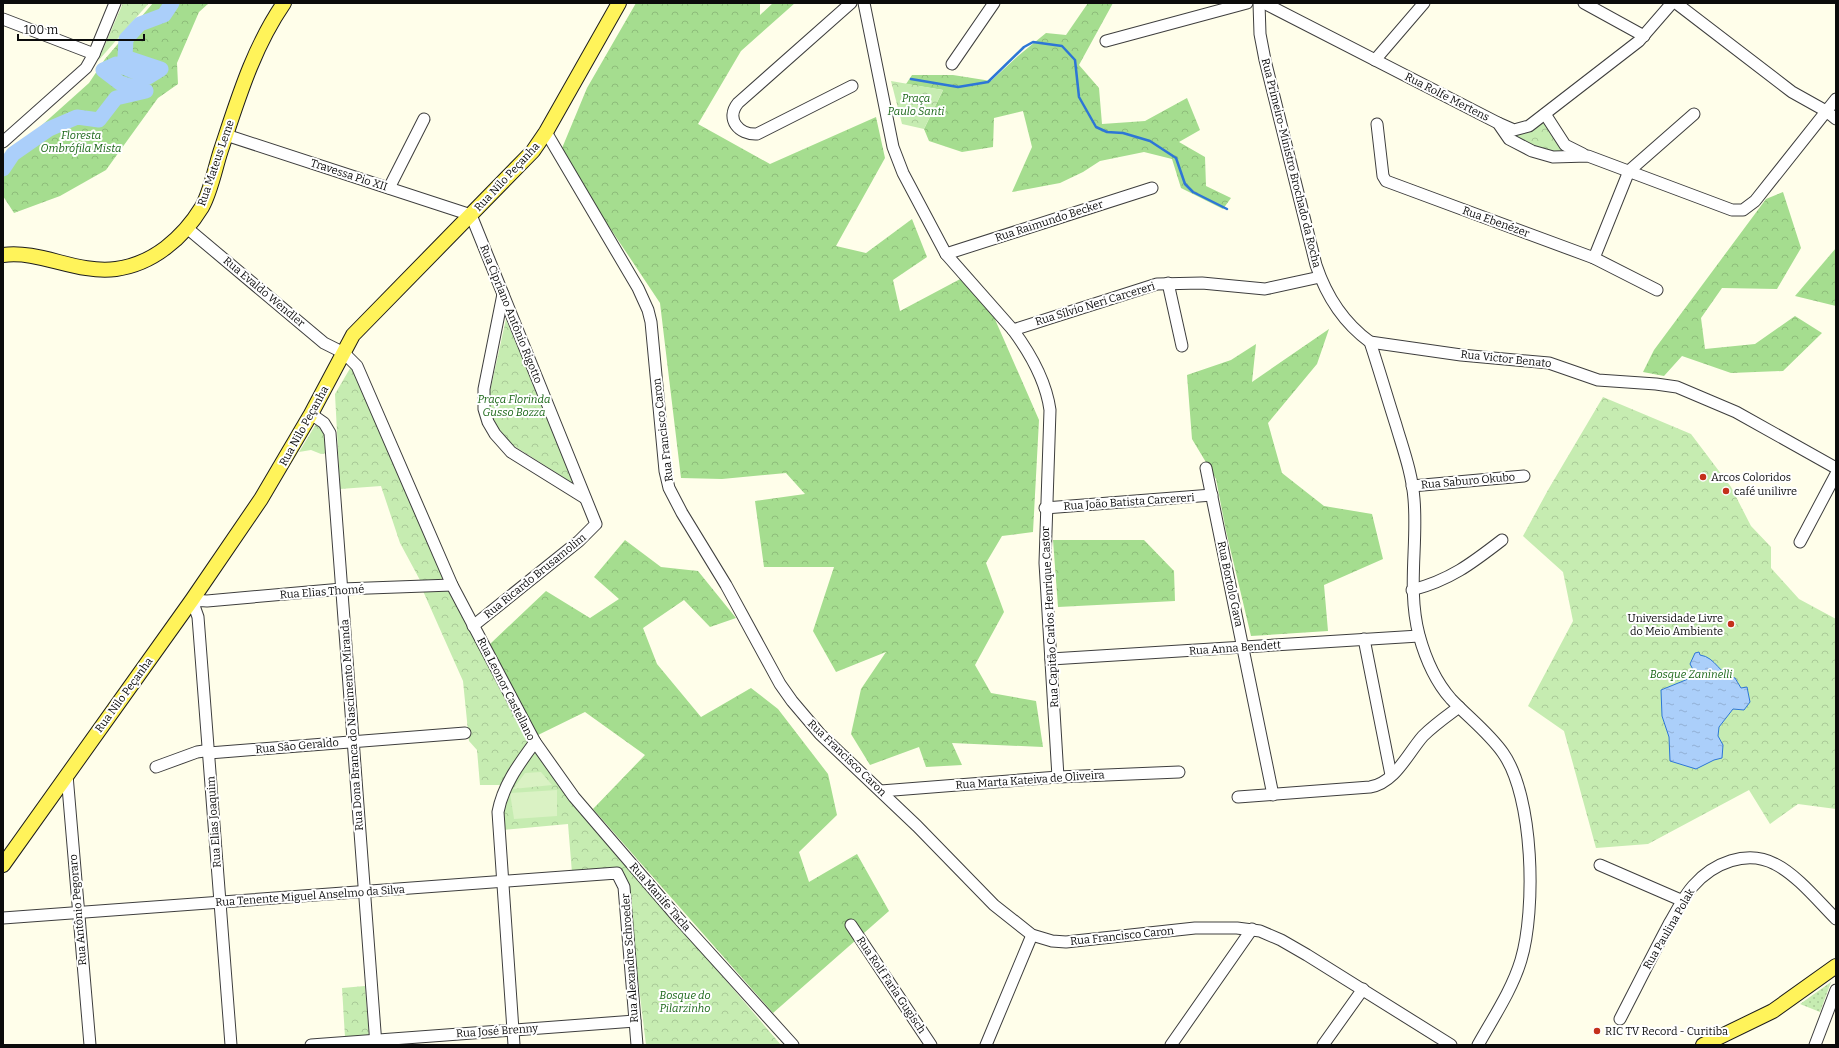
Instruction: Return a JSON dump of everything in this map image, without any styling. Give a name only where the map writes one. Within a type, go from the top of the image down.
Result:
[{"type":"main road","name":"Rua Mateus Leme","points":[[3,255],[22,254],[81,268],[115,269],[145,261],[171,244],[187,228],[202,207],[255,55],[284,3]]},
{"type":"main road","name":"Rua Nilo Peçanha","points":[[3,865],[192,600],[261,499],[311,414],[357,331],[527,158],[546,132],[619,3]]},
{"type":"main road","points":[[1703,1045],[1773,1011],[1836,966]]},
{"type":"street","points":[[3,142],[80,74],[94,54],[114,3]]},
{"type":"street","points":[[851,3],[738,103],[734,107],[732,115],[737,127],[743,132],[757,134],[852,86]]},
{"type":"street","name":"Rua Capitão Carlos Henrique Castor","points":[[864,3],[897,159],[946,254],[1013,330],[1030,357],[1048,400],[1050,410],[1045,563],[1058,777]]},
{"type":"street","points":[[952,64],[994,3]]},
{"type":"street","points":[[1106,41],[1247,3]]},
{"type":"street","name":"Rua Primeiro-Ministro Brochado da Rocha","points":[[1258,3],[1260,34],[1265,60],[1309,242],[1320,277],[1335,305],[1357,331],[1370,342]]},
{"type":"street","name":"Rua Rolfe Mertens","points":[[1264,3],[1498,123],[1509,139],[1532,151],[1553,157],[1588,156],[1726,209],[1743,210],[1755,201],[1826,111]]},
{"type":"street","points":[[1375,60],[1424,3]]},
{"type":"street","points":[[1584,3],[1644,36]]},
{"type":"street","points":[[1498,123],[1510,129],[1520,129],[1529,126],[1631,48],[1644,36],[1672,3]]},
{"type":"street","points":[[1676,3],[1792,92],[1826,111],[1836,119]]},
{"type":"street","points":[[3,19],[94,54]]},
{"type":"street","points":[[1826,111],[1836,99]]},
{"type":"street","points":[[1545,114],[1568,148],[1588,156]]},
{"type":"street","points":[[1594,258],[1629,171],[1694,114]]},
{"type":"street","points":[[389,188],[424,119]]},
{"type":"street","name":"Rua Ebenézer","points":[[1377,124],[1383,176],[1386,181],[1594,258],[1657,290]]},
{"type":"street","name":"Rua Francisco Caron","points":[[546,132],[638,288],[648,310],[652,335],[665,471],[675,500],[726,585],[767,662],[792,701],[820,734],[881,791],[994,905],[1032,935],[1041,939],[1066,942],[1178,929],[1216,927],[1252,929],[1281,940],[1363,989],[1451,1045]]},
{"type":"street","name":"Travessa Pio XII","points":[[226,135],[471,215]]},
{"type":"street","name":"Rua Raimundo Becker","points":[[946,254],[1152,188]]},
{"type":"street","name":"Rua Cipriano Antônio Rigotto","points":[[471,215],[596,524]]},
{"type":"street","name":"Rua Evaldo Wendler","points":[[187,228],[324,343],[344,353]]},
{"type":"street","name":"Rua Sílvio Neri Carcereri","points":[[1013,330],[1145,287],[1168,283],[1202,283],[1265,289],[1320,277]]},
{"type":"street","points":[[1168,283],[1182,346]]},
{"type":"street","points":[[503,294],[484,389],[484,409],[488,422],[495,434],[511,452],[585,498]]},
{"type":"street","points":[[1370,342],[1405,455],[1412,486],[1414,521],[1412,590],[1419,636],[1427,659],[1438,681],[1459,707],[1503,752],[1515,775],[1525,821],[1531,883],[1529,926],[1521,962],[1514,979],[1478,1045]]},
{"type":"street","name":"Rua Victor Benato","points":[[1370,342],[1461,355],[1549,363],[1598,380],[1677,387],[1736,412],[1836,468]]},
{"type":"street","name":"Rua Leonor Castellano","points":[[344,353],[357,366],[452,585],[535,742],[512,774],[500,801],[498,824],[514,1045]]},
{"type":"street","name":"Rua Dona Branca do Nascimento Miranda","points":[[311,414],[324,423],[330,433],[376,1043]]},
{"type":"street","name":"Rua Bortolo Gava","points":[[1206,468],[1273,795]]},
{"type":"street","points":[[1800,542],[1836,474]]},
{"type":"street","name":"Rua Saburo Okubo","points":[[1412,486],[1524,476]]},
{"type":"street","name":"Rua João Batista Carcereri","points":[[1046,508],[1212,495]]},
{"type":"street","name":"Rua Ricardo Brusamolim","points":[[473,626],[579,542],[596,524]]},
{"type":"street","points":[[1412,590],[1437,583],[1453,576],[1502,540]]},
{"type":"street","name":"Rua Elias Thomé","points":[[192,600],[342,590],[452,585]]},
{"type":"street","name":"Rua Elias Joaquim","points":[[192,600],[198,617],[231,1045]]},
{"type":"street","name":"Rua Anna Bendett","points":[[1051,659],[1419,636]]},
{"type":"street","points":[[1364,639],[1391,775]]},
{"type":"street","points":[[1238,797],[1370,787],[1380,784],[1391,775],[1423,736],[1459,707]]},
{"type":"street","name":"Rua São Geraldo","points":[[156,767],[197,752],[204,751],[209,753],[465,733]]},
{"type":"street","name":"Rua Manife Tacla","points":[[535,742],[574,797],[687,928],[793,1045]]},
{"type":"street","name":"Rua Marta Kateiva de Oliveira","points":[[881,791],[1058,777],[1179,772]]},
{"type":"street","name":"Rua Antônio Pegoraro","points":[[67,775],[90,1045]]},
{"type":"street","name":"Rua Paulina Polak","points":[[1620,1019],[1682,901],[1694,884],[1711,870],[1731,860],[1753,858],[1774,863],[1783,868],[1836,919]]},
{"type":"street","points":[[1600,865],[1682,901]]},
{"type":"street","name":"Rua Tenente Miguel Anselmo da Silva","points":[[3,918],[617,873]]},
{"type":"street","name":"Rua Alexandre Schroeder","points":[[617,873],[624,887],[636,1045]]},
{"type":"street","name":"Rua Rolf Faria Gugisch","points":[[851,926],[931,1045]]},
{"type":"street","points":[[1172,1045],[1252,929]]},
{"type":"street","points":[[986,1045],[1032,935]]},
{"type":"street","points":[[1323,1045],[1363,989]]},
{"type":"street","points":[[1815,1045],[1836,990]]},
{"type":"street","name":"Rua José Brenny","points":[[311,1045],[376,1043],[513,1030],[635,1021]]},
{"type":"green space","points":[[123,3],[149,3],[98,61]]},
{"type":"green space","name":"Floresta Ombrófila Mista","points":[[153,3],[209,3],[199,12],[177,63],[178,84],[158,98],[106,170],[60,196],[14,213],[3,196],[3,160],[89,83],[105,59]]},
{"type":"green space","points":[[636,3],[760,3],[760,15],[773,3],[795,3],[741,51],[698,124],[770,164],[876,117],[885,158],[836,246],[866,253],[912,219],[927,257],[893,280],[900,311],[964,277],[994,317],[1039,420],[1033,532],[1002,536],[986,563],[1004,612],[975,665],[991,693],[1036,701],[1043,747],[952,743],[962,765],[926,767],[919,747],[870,765],[851,734],[861,689],[886,652],[836,672],[813,631],[834,567],[764,567],[755,501],[805,494],[786,473],[722,479],[681,478],[660,303],[560,153],[587,88]]},
{"type":"green space","points":[[1088,3],[1113,3],[1079,65],[1099,88],[1102,124],[1145,121],[1187,98],[1200,130],[1179,142],[1205,157],[1206,186],[1231,198],[1223,209],[1181,188],[1172,159],[1144,152],[1100,161],[1083,172],[1060,183],[1012,192],[1032,147],[1023,111],[994,118],[993,147],[962,152],[929,141],[924,129],[943,90],[906,84],[912,75],[953,75],[991,81],[1046,33],[1066,35]]},
{"type":"green space","name":"Praça Paulo Santi","points":[[891,81],[943,90],[924,129],[902,124]]},
{"type":"green space","points":[[1544,121],[1561,148],[1571,155],[1537,150],[1510,133],[1528,133]]},
{"type":"green space","points":[[1783,192],[1801,248],[1777,289],[1722,288],[1701,318],[1705,349],[1755,344],[1795,316],[1822,333],[1783,371],[1731,373],[1682,356],[1664,376],[1643,372],[1654,350],[1766,199]]},
{"type":"green space","points":[[1836,248],[1836,306],[1795,296]]},
{"type":"green space","name":"Praça Florinda Gusso Bozza","points":[[506,319],[574,484],[511,444],[502,436],[496,425],[488,405]]},
{"type":"green space","points":[[1329,329],[1317,364],[1268,423],[1282,473],[1324,506],[1372,514],[1383,559],[1324,585],[1328,631],[1251,636],[1226,531],[1216,479],[1192,439],[1187,375],[1231,360],[1256,344],[1252,382]]},
{"type":"green space","points":[[352,365],[446,580],[421,582],[400,543],[381,486],[340,489],[335,394]]},
{"type":"green space","name":"Bosque Zaninelli","points":[[1603,397],[1691,434],[1731,487],[1751,526],[1771,547],[1771,568],[1799,599],[1836,619],[1836,809],[1798,804],[1770,824],[1749,790],[1648,844],[1596,848],[1564,731],[1528,706],[1573,621],[1563,572],[1523,536],[1548,490]]},
{"type":"green space","points":[[316,424],[324,431],[327,453],[321,454],[311,450],[299,452]]},
{"type":"green space","points":[[625,540],[661,567],[698,571],[736,618],[710,627],[684,600],[643,628],[657,664],[701,717],[751,688],[778,709],[828,774],[837,815],[799,852],[809,882],[857,854],[889,911],[773,1013],[593,809],[645,755],[585,712],[536,736],[490,644],[546,591],[590,618],[619,599],[594,577]]},
{"type":"green space","points":[[1053,540],[1144,540],[1174,571],[1175,601],[1058,607]]},
{"type":"green space","points":[[450,589],[530,741],[500,785],[480,785],[477,750],[469,741],[463,681],[423,591]]},
{"type":"green space","name":"Bosque do Pilarzinho","points":[[535,751],[551,775],[781,1045],[646,1045],[627,888],[621,871],[572,873],[568,824],[503,830],[503,817],[507,797],[521,770]]},
{"type":"green space","points":[[541,772],[552,785],[513,789],[525,773]]},
{"type":"green space","points":[[557,790],[557,816],[514,819],[510,793]]},
{"type":"green space","points":[[1831,982],[1820,1012],[1800,1004]]},
{"type":"green space","points":[[365,986],[369,1035],[345,1037],[342,988]]},
{"type":"water","points":[[1699,652],[1700,655],[1710,659],[1725,674],[1735,678],[1741,688],[1747,687],[1750,702],[1744,710],[1733,709],[1719,727],[1718,736],[1723,745],[1722,758],[1714,760],[1696,769],[1670,761],[1669,737],[1662,716],[1661,690],[1693,677],[1695,673],[1690,664],[1695,653]]},
{"type":"waterway","points":[[3,169],[13,154],[49,129],[77,117],[99,120],[116,98],[146,91],[120,83],[103,70],[116,64],[148,77],[161,69],[125,57],[126,39],[140,24],[164,15],[172,3]]},
{"type":"waterway","points":[[911,79],[958,87],[988,82],[1024,47],[1033,42],[1062,46],[1075,60],[1079,97],[1096,127],[1107,132],[1123,133],[1150,141],[1176,158],[1185,184],[1193,192],[1227,209]]},
{"type":"place","name":"Arcos Coloridos","points":[[1703,477]]},
{"type":"place","name":"café unilivre","points":[[1726,491]]},
{"type":"place","name":"Universidade Livre do Meio Ambiente","points":[[1731,624]]},
{"type":"place","name":"RIC TV Record - Curitiba","points":[[1597,1031]]}]
